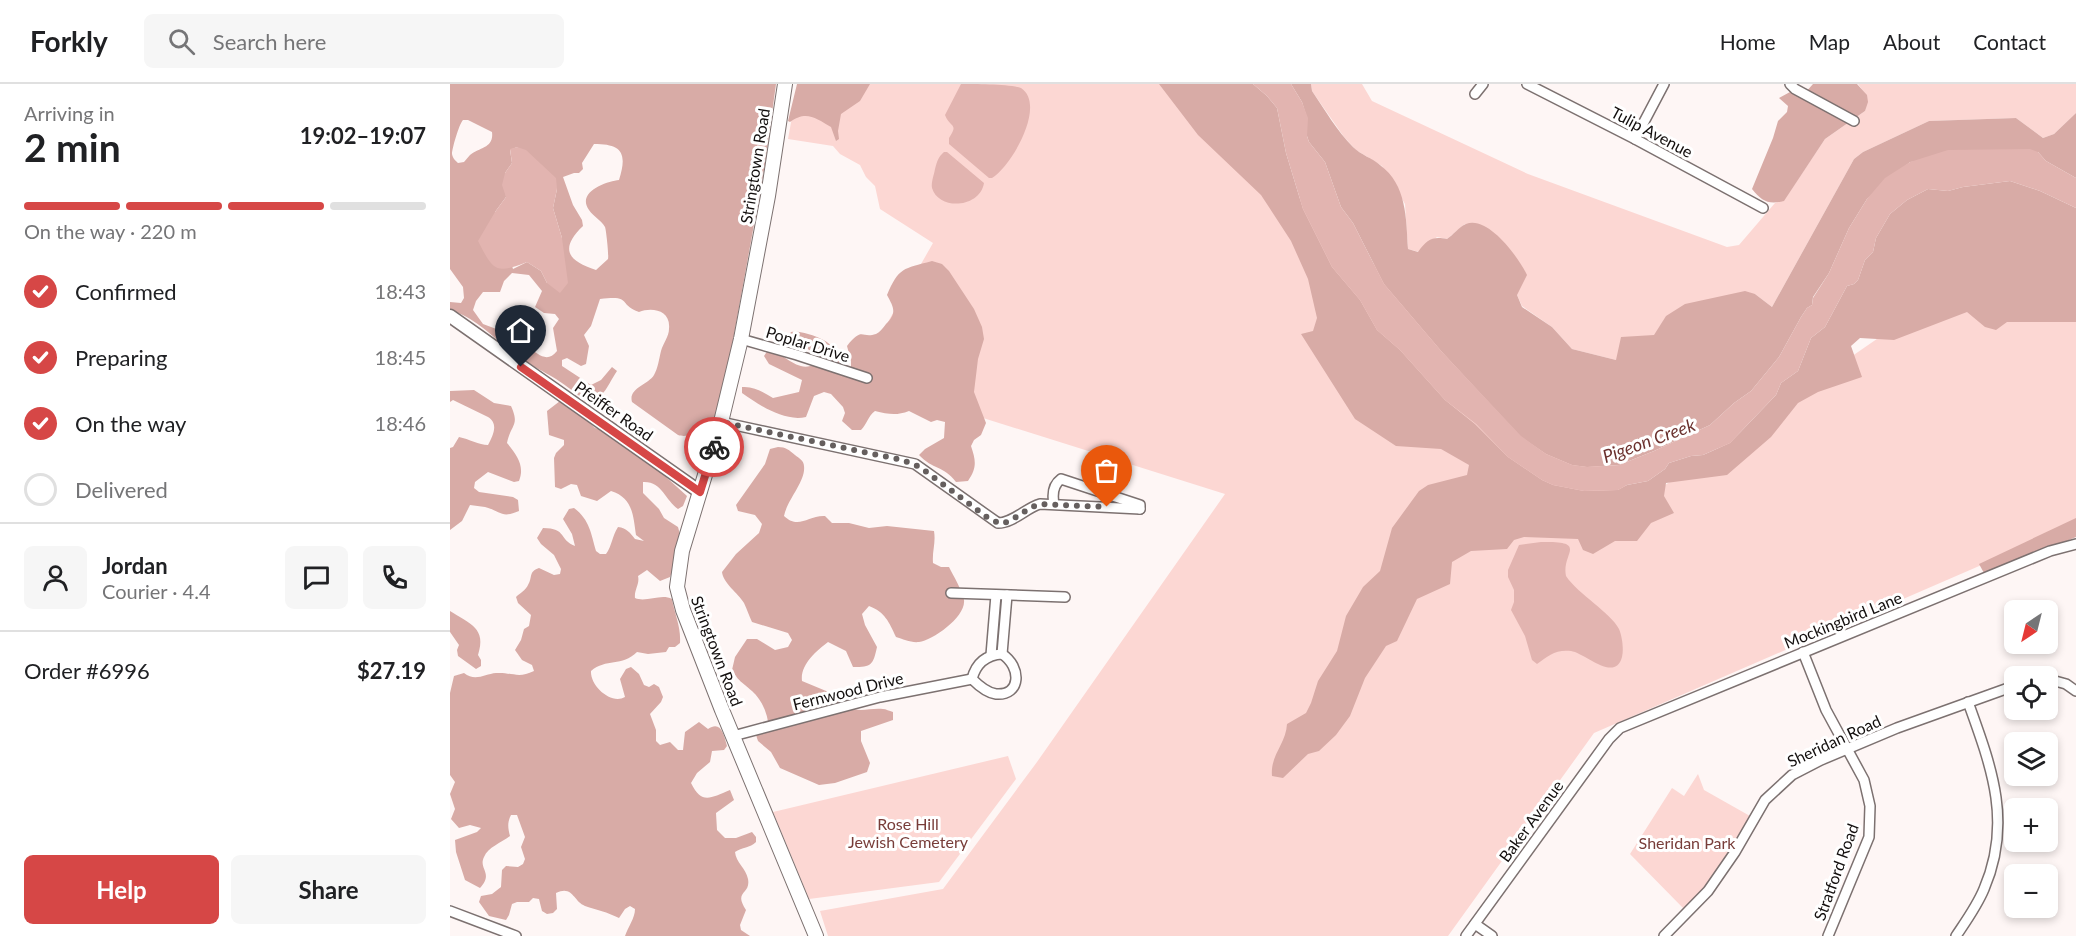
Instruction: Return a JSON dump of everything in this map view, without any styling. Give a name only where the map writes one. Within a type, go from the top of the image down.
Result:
[{"type":"main road","name":"Stringtown Road","points":[[785,88],[768,196],[741,339],[721,422],[679,565],[678,594],[733,736],[816,936]]},
{"type":"street","points":[[1475,94],[1483,84]]},
{"type":"street","name":"Tulip Avenue","points":[[1527,84],[1763,208]]},
{"type":"street","points":[[1635,139],[1664,84]]},
{"type":"street","points":[[1790,84],[1795,89],[1854,121]]},
{"type":"street","name":"Pfeiffer Road","points":[[450,316],[700,492]]},
{"type":"street","name":"Poplar Drive","points":[[741,339],[867,378]]},
{"type":"street","points":[[721,422],[915,464],[998,523],[1011,520],[1040,504],[1140,509],[1140,505],[1061,479],[1056,482],[1052,495],[1054,504]]},
{"type":"street","name":"Mockingbird Lane","points":[[1623,726],[2050,551],[2076,544]]},
{"type":"street","points":[[951,592],[1065,597]]},
{"type":"street","points":[[991,655],[996,595]]},
{"type":"street","points":[[1002,654],[1007,596]]},
{"type":"street","name":"Stratford Road","points":[[1803,652],[1826,710],[1864,780],[1870,806],[1870,830],[1828,936]]},
{"type":"street","points":[[1002,654],[1016,668],[1016,678],[1013,687],[1007,692],[997,694],[972,679],[974,670],[984,658],[1002,654]]},
{"type":"street","name":"Fernwood Drive","points":[[733,736],[872,699],[972,679]]},
{"type":"street","points":[[2058,681],[2076,691]]},
{"type":"street","name":"Sheridan Road","points":[[1664,936],[1708,891],[1773,790],[1792,775],[1897,728],[2004,689]]},
{"type":"street","points":[[1956,936],[1984,888],[1994,858],[1997,831],[1997,799],[1994,780],[1968,702]]},
{"type":"street","name":"Baker Avenue","points":[[1466,936],[1610,739],[1623,726]]},
{"type":"street","points":[[450,911],[516,936]]},
{"type":"street","points":[[1475,924],[1492,936]]},
{"type":"green space","points":[[798,84],[1170,84],[1642,501],[1929,303],[2076,299],[2076,524],[1594,733],[1448,936],[828,936],[820,911],[943,889],[1037,762],[1225,494],[856,378],[933,243],[880,209],[875,186],[866,177],[860,165],[840,154],[833,146],[788,139]]},
{"type":"green space","points":[[1311,84],[1362,84],[1372,101],[1528,174],[1727,247],[1739,245],[1775,203],[1784,200],[1825,139],[1865,111],[1867,96],[1858,84],[2076,84],[2076,113],[2054,134],[2043,138],[2016,118],[1929,121],[1863,152],[1854,159],[1772,307],[1755,294],[1666,317],[1654,336],[1616,360],[1572,349],[1552,327],[1522,306],[1517,295],[1465,224],[1447,239],[1437,237],[1419,252],[1408,249],[1405,204],[1382,166],[1356,150],[1344,137],[1312,91]]},
{"type":"green space","name":"Rose Hill Jewish Cemetery","points":[[1008,756],[1016,779],[939,882],[809,899],[773,812]]},
{"type":"green space","name":"Sheridan Park","points":[[1698,774],[1704,790],[1750,816],[1721,866],[1684,909],[1630,854],[1672,788],[1684,796]]},
{"type":"shaded area","points":[[450,84],[776,84],[765,164],[722,401],[714,422],[682,436],[632,402],[633,393],[654,375],[669,329],[669,323],[664,314],[655,310],[639,312],[617,298],[600,299],[591,326],[584,335],[589,346],[586,364],[581,366],[567,358],[562,360],[562,366],[591,385],[601,380],[612,367],[617,371],[602,394],[587,402],[516,355],[476,323],[450,310],[450,302],[461,303],[464,298],[463,287],[450,269]],"holes":[[[468,120],[492,132],[492,137],[489,144],[470,155],[464,162],[458,163],[452,154],[461,122]],[[594,144],[616,148],[622,156],[623,163],[619,180],[601,185],[587,198],[586,204],[589,210],[605,227],[607,237],[608,259],[596,270],[579,263],[573,258],[569,248],[571,241],[583,226],[563,177],[579,173],[583,169],[582,163]],[[517,147],[557,189],[553,208],[562,238],[547,283],[541,271],[527,262],[513,269],[495,212],[506,197],[505,173],[512,163],[510,150]],[[512,273],[529,275],[542,291],[535,307],[544,313],[555,314],[559,319],[553,328],[557,351],[551,356],[545,357],[520,340],[507,337],[499,330],[483,324],[473,310],[483,292],[500,292],[504,281]]]},
{"type":"shaded area","points":[[797,84],[870,84],[860,101],[841,114],[839,139],[836,141],[831,127],[816,118],[801,116],[788,121]]},
{"type":"shaded area","points":[[961,84],[1016,87],[1021,88],[1028,96],[1030,108],[1023,135],[1008,162],[992,178],[989,178],[949,144],[953,128],[945,115]]},
{"type":"shaded area","points":[[1159,84],[1253,84],[1267,96],[1277,108],[1286,153],[1303,209],[1332,267],[1360,300],[1377,330],[1400,350],[1445,400],[1475,424],[1508,457],[1553,485],[1584,491],[1618,490],[1627,485],[1648,481],[1665,469],[1669,463],[1703,455],[1730,443],[1776,395],[1781,383],[1798,371],[1811,338],[1825,327],[1847,286],[1858,280],[1865,260],[1873,252],[1876,238],[1890,214],[1907,200],[1928,189],[1948,191],[2010,181],[2040,191],[2076,208],[2076,322],[2007,322],[1996,330],[1985,327],[1967,312],[1894,340],[1860,338],[1851,346],[1862,377],[1818,392],[1798,403],[1771,437],[1727,475],[1666,483],[1664,496],[1674,513],[1651,523],[1637,541],[1615,541],[1593,554],[1583,550],[1578,539],[1524,537],[1514,540],[1507,549],[1471,551],[1452,562],[1450,584],[1417,599],[1397,641],[1386,646],[1365,678],[1350,716],[1336,735],[1319,751],[1308,754],[1283,778],[1272,776],[1273,762],[1284,738],[1287,724],[1306,713],[1318,681],[1337,651],[1346,616],[1363,587],[1380,571],[1392,528],[1419,491],[1428,485],[1467,475],[1469,465],[1441,449],[1396,446],[1355,419],[1301,334],[1313,331],[1317,318],[1308,279],[1291,241],[1261,195],[1198,135]]},
{"type":"shaded area","points":[[1253,84],[1291,84],[1308,118],[1309,142],[1325,162],[1341,207],[1353,223],[1384,284],[1442,352],[1521,436],[1546,454],[1572,465],[1587,467],[1619,465],[1654,451],[1710,425],[1751,391],[1779,357],[1801,317],[1812,305],[1813,298],[1829,273],[1849,228],[1867,199],[1885,178],[1910,162],[1948,150],[2030,149],[2076,178],[2076,208],[2040,191],[2010,181],[1948,191],[1928,189],[1907,200],[1890,214],[1876,238],[1873,252],[1865,260],[1858,280],[1847,286],[1825,327],[1811,338],[1798,371],[1781,383],[1776,395],[1730,443],[1703,455],[1669,463],[1665,469],[1648,481],[1627,485],[1618,490],[1584,491],[1553,485],[1508,457],[1476,424],[1445,400],[1400,350],[1377,330],[1360,300],[1332,267],[1303,209],[1286,153],[1277,108]]},
{"type":"shaded area","points":[[1291,84],[1311,84],[1312,91],[1347,141],[1389,173],[1400,192],[1403,203],[1408,249],[1418,252],[1424,244],[1438,238],[1447,239],[1466,224],[1475,223],[1484,226],[1510,249],[1527,275],[1517,295],[1522,307],[1552,327],[1572,349],[1616,360],[1621,337],[1654,335],[1666,316],[1685,304],[1745,291],[1755,294],[1772,307],[1854,159],[1863,152],[1929,121],[2016,118],[2043,138],[2054,134],[2076,113],[2076,178],[2046,161],[2038,152],[1910,162],[1867,199],[1849,228],[1829,273],[1813,297],[1812,305],[1801,317],[1779,357],[1751,391],[1710,425],[1654,451],[1619,465],[1587,467],[1572,465],[1546,454],[1521,437],[1442,352],[1384,284],[1353,223],[1341,207],[1325,162],[1309,142],[1307,118],[1302,102]]},
{"type":"shaded area","points":[[1813,84],[1857,84],[1867,95],[1868,102],[1865,111],[1825,139],[1784,201],[1766,201],[1752,189],[1778,121],[1787,112],[1788,106],[1779,98],[1790,92],[1805,93]]},
{"type":"shaded area","points":[[517,147],[526,150],[556,178],[557,189],[553,208],[562,238],[568,283],[560,293],[547,283],[541,271],[527,262],[508,268],[496,267],[487,258],[478,241],[506,197],[502,185],[505,173],[512,163],[510,149]]},
{"type":"shaded area","points":[[944,152],[947,152],[984,183],[975,198],[959,204],[950,203],[936,195],[932,188],[932,181],[938,160]]},
{"type":"shaded area","points":[[932,261],[942,264],[949,271],[974,309],[982,327],[984,339],[978,359],[974,392],[986,423],[981,435],[974,440],[971,446],[975,464],[968,481],[956,482],[947,473],[919,455],[944,438],[945,422],[937,420],[931,422],[909,411],[892,414],[875,411],[861,430],[852,430],[842,421],[845,413],[843,407],[831,394],[824,392],[814,396],[806,417],[798,418],[772,411],[742,393],[742,387],[754,388],[773,398],[799,392],[802,380],[769,364],[764,356],[768,350],[797,365],[815,364],[815,353],[787,338],[791,332],[807,333],[828,343],[835,352],[843,373],[851,372],[847,346],[856,336],[877,333],[892,317],[893,310],[887,295],[895,279],[903,270]]},
{"type":"shaded area","points":[[474,390],[494,403],[511,406],[515,421],[507,443],[517,456],[521,476],[519,481],[514,482],[488,472],[475,482],[474,488],[479,492],[513,497],[518,500],[519,511],[505,514],[470,505],[462,521],[450,530],[450,448],[459,437],[488,445],[494,430],[493,423],[488,417],[453,400],[450,402],[450,391]]},
{"type":"shaded area","points":[[560,401],[579,412],[595,428],[606,431],[656,464],[666,477],[687,496],[683,506],[678,509],[659,488],[643,482],[643,493],[659,509],[664,518],[678,527],[680,546],[670,577],[660,581],[647,570],[638,576],[635,595],[635,598],[639,599],[668,597],[672,599],[679,626],[680,643],[675,647],[669,647],[666,652],[648,654],[637,652],[631,657],[602,665],[591,671],[594,683],[602,693],[614,698],[625,697],[620,679],[626,669],[631,667],[639,674],[644,685],[649,687],[654,684],[659,687],[663,697],[650,714],[656,730],[656,741],[660,745],[670,742],[678,750],[683,750],[685,732],[699,722],[708,729],[716,726],[721,730],[727,746],[724,750],[712,751],[710,762],[697,773],[691,783],[699,794],[707,798],[730,790],[734,800],[716,813],[717,830],[725,838],[736,838],[752,832],[756,837],[754,844],[735,852],[748,879],[747,888],[741,899],[746,910],[740,925],[741,930],[750,936],[625,936],[635,909],[630,906],[619,918],[581,904],[566,891],[556,893],[557,909],[553,913],[547,914],[542,911],[539,899],[533,898],[529,902],[512,904],[506,920],[489,916],[479,902],[481,896],[492,894],[501,887],[502,870],[506,866],[518,867],[525,859],[521,847],[525,837],[517,815],[511,815],[510,818],[508,826],[510,836],[492,848],[484,857],[486,879],[480,888],[465,880],[456,852],[455,840],[477,832],[481,828],[470,825],[459,828],[451,819],[455,809],[450,794],[455,782],[450,775],[450,693],[454,676],[464,673],[472,677],[496,673],[519,675],[534,671],[532,665],[522,660],[515,650],[524,629],[529,626],[531,615],[518,603],[516,597],[527,587],[532,573],[539,568],[554,575],[560,574],[561,569],[554,555],[537,538],[543,528],[556,530],[575,546],[572,534],[563,519],[569,509],[574,508],[583,517],[596,551],[600,554],[606,554],[610,548],[618,527],[626,530],[635,539],[644,541],[636,535],[631,508],[618,494],[611,491],[597,501],[581,496],[577,485],[571,484],[561,489],[555,487],[554,458],[564,445],[564,440],[549,435],[547,411]]},
{"type":"shaded area","points":[[778,447],[789,450],[801,460],[804,466],[802,478],[784,516],[794,522],[825,516],[832,523],[849,523],[869,528],[887,526],[934,531],[933,563],[941,567],[949,567],[964,600],[960,613],[948,627],[919,642],[896,637],[883,614],[869,606],[862,614],[865,625],[877,647],[871,664],[853,667],[846,651],[828,642],[806,664],[802,681],[843,698],[846,704],[855,709],[883,709],[893,712],[893,720],[861,731],[861,741],[870,763],[867,772],[835,783],[819,785],[780,768],[771,752],[758,741],[756,735],[765,733],[769,729],[762,704],[732,670],[735,657],[747,639],[757,639],[775,650],[788,647],[792,640],[788,633],[752,622],[744,603],[725,580],[722,572],[736,554],[759,533],[762,524],[755,515],[738,511],[736,505],[765,464],[770,449]]},
{"type":"shaded area","points":[[2076,518],[2076,537],[1996,571],[1984,573],[1979,564]]},
{"type":"shaded area","points":[[1556,542],[1569,546],[1566,576],[1578,590],[1609,616],[1619,629],[1623,650],[1618,664],[1606,667],[1571,651],[1553,654],[1537,664],[1532,660],[1525,636],[1511,610],[1514,590],[1508,577],[1508,570],[1519,545]]},
{"type":"shaded area","points":[[450,611],[470,624],[478,633],[480,646],[478,655],[481,666],[476,669],[458,656],[459,645],[450,632]]},
{"type":"way so far","points":[[714,447],[721,422],[735,427],[902,460],[920,467],[988,518],[1001,524],[1040,504],[1107,507]]},
{"type":"route","points":[[521,367],[700,492],[714,447]]},
{"type":"water label","name":"Pigeon Creek","points":[[1649,441]]}]
